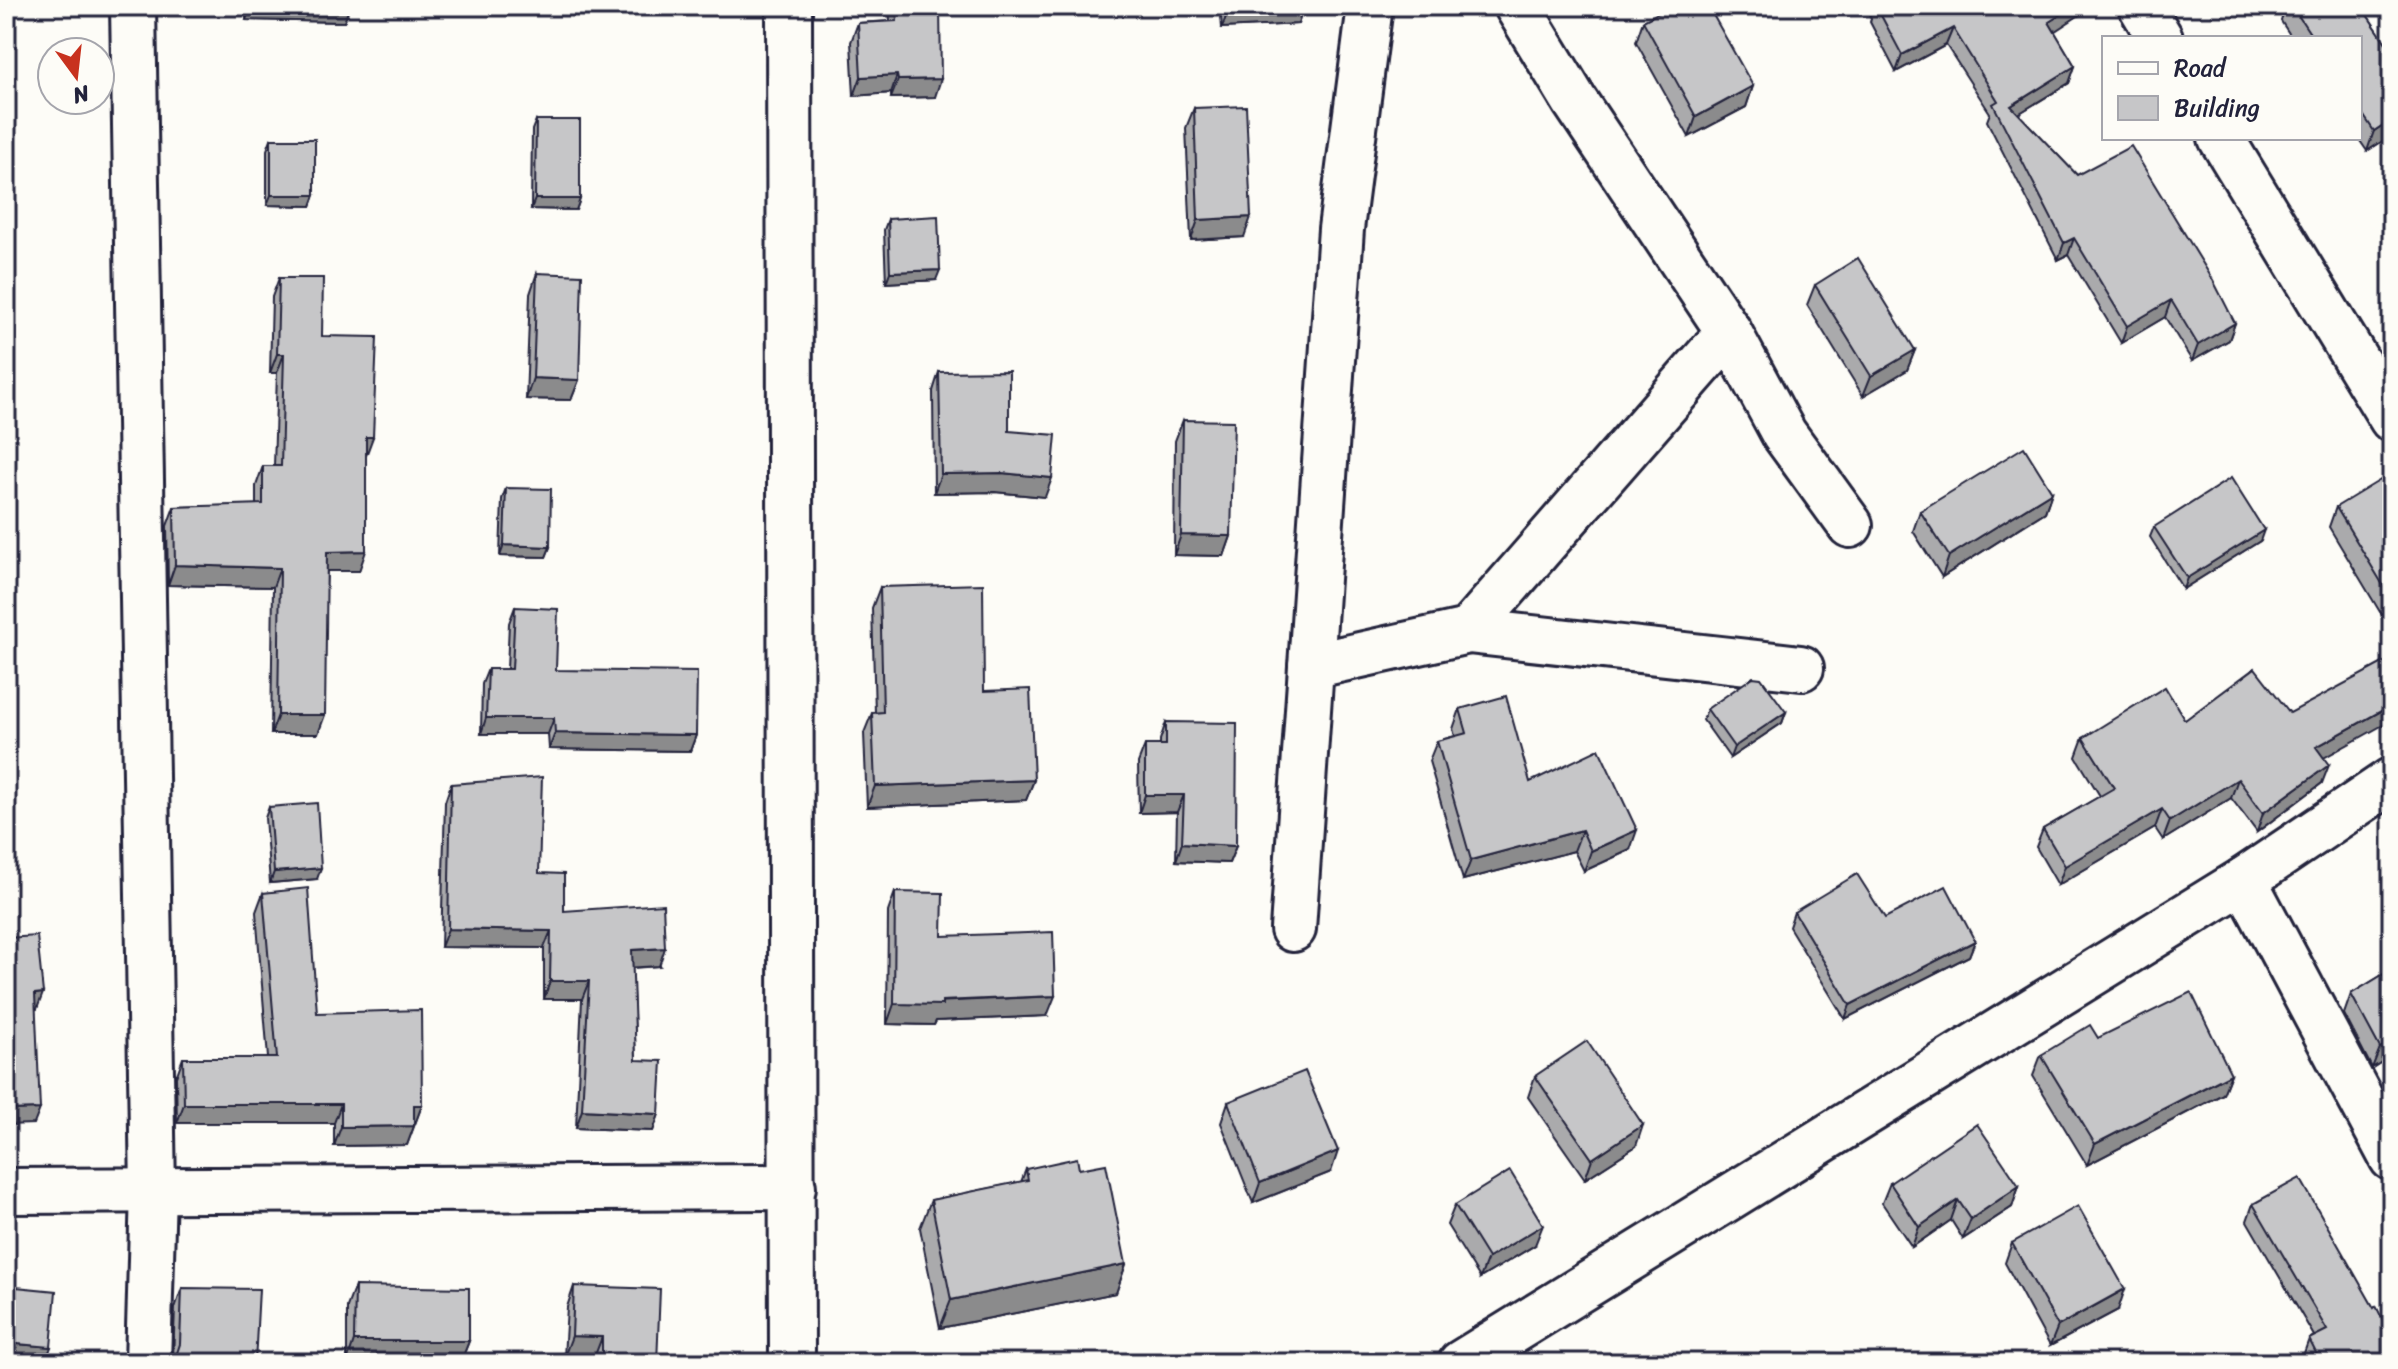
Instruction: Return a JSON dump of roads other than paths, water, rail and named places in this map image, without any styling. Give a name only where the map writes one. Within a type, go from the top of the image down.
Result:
[{"type":"street","points":[[133,6],[153,1191],[148,1363]]},
{"type":"street","points":[[789,6],[792,1363]]},
{"type":"street","points":[[1293,929],[1341,229],[1370,6]]},
{"type":"street","points":[[1517,6],[1574,100],[1729,332],[1784,434],[1850,525]]},
{"type":"street","points":[[2141,6],[2159,36]]},
{"type":"street","points":[[2222,140],[2392,419]]},
{"type":"street","points":[[1468,631],[1729,332]]},
{"type":"street","points":[[1311,666],[1468,631],[1801,668]]},
{"type":"street","points":[[1461,1363],[2244,880],[2392,780]]},
{"type":"street","points":[[2244,880],[2392,1158]]},
{"type":"street","points":[[6,1191],[793,1187]]}]
